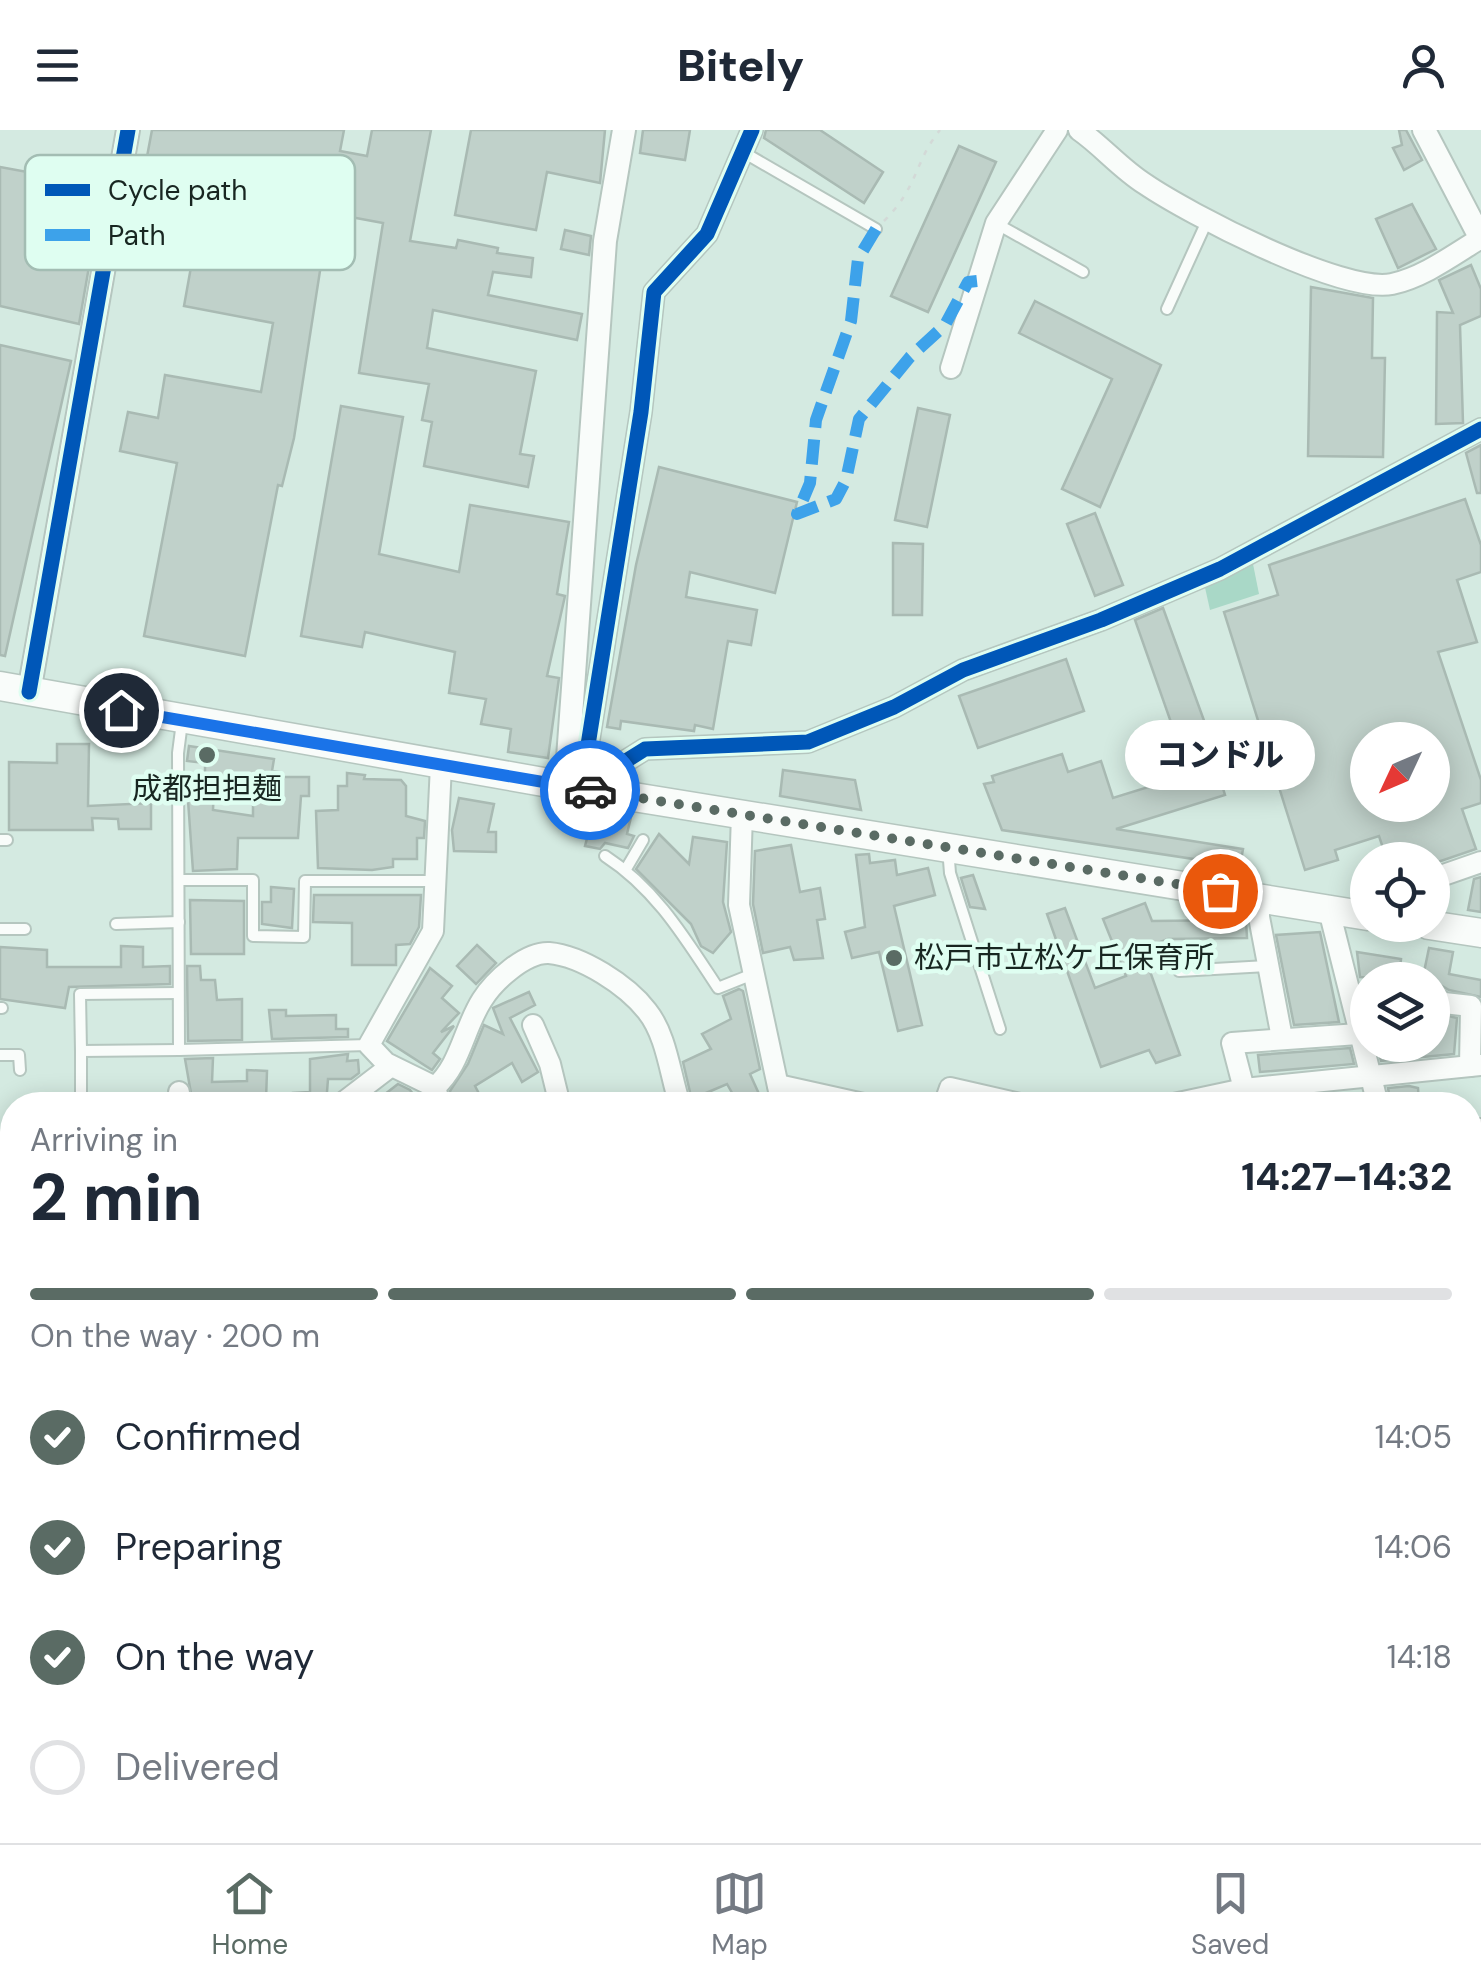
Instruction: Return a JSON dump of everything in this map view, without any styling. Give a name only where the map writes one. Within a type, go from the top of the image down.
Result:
[{"type":"main road","points":[[0,686],[573,788],[1350,912]]},
{"type":"main road","points":[[1450,928],[1481,933]]},
{"type":"street","points":[[124,155],[128,130]]},
{"type":"street","points":[[573,788],[605,241],[624,130]]},
{"type":"street","points":[[573,788],[641,412],[654,292],[707,234],[752,130]]},
{"type":"street","points":[[951,368],[996,223],[1057,130]]},
{"type":"street","points":[[1079,130],[1142,183],[1208,218],[1356,285],[1392,284],[1481,238],[1424,130]]},
{"type":"street","points":[[29,692],[103,270]]},
{"type":"street","points":[[573,788],[645,749],[808,742],[894,708],[962,670],[1101,620],[1220,568],[1481,430]]},
{"type":"street","points":[[431,1092],[391,1066],[369,1045],[417,966],[433,931],[441,764]]},
{"type":"street","points":[[742,814],[737,883],[779,1092]]},
{"type":"street","points":[[1450,873],[1481,862]]},
{"type":"street","points":[[1260,898],[1282,1038]]},
{"type":"street","points":[[1330,910],[1350,1001]]},
{"type":"street","points":[[439,1092],[482,999],[507,973],[532,956],[550,953],[590,968],[648,1012],[676,1092]]},
{"type":"street","points":[[1345,981],[1350,982]]},
{"type":"street","points":[[1236,1092],[1476,1066],[1471,1006],[1450,1004]]},
{"type":"street","points":[[533,1024],[557,1092]]},
{"type":"street","points":[[1244,1089],[1232,1043],[1350,1034]]},
{"type":"street","points":[[1366,1062],[1375,1092]]},
{"type":"street","points":[[357,1092],[391,1066]]},
{"type":"lane","points":[[743,152],[876,228]]},
{"type":"lane","points":[[1168,309],[1208,218]]},
{"type":"lane","points":[[996,223],[1082,272]]},
{"type":"lane","points":[[179,1050],[182,721]]},
{"type":"lane","points":[[626,870],[643,840]]},
{"type":"lane","points":[[948,847],[950,873],[1000,1029]]},
{"type":"lane","points":[[605,856],[626,870],[669,913],[718,988],[753,974]]},
{"type":"lane","points":[[179,880],[253,880],[253,936],[304,938],[306,881],[434,880]]},
{"type":"lane","points":[[116,924],[179,922]]},
{"type":"lane","points":[[0,928],[25,928]]},
{"type":"lane","points":[[1179,971],[1268,966]]},
{"type":"lane","points":[[80,1092],[80,994],[178,993]]},
{"type":"lane","points":[[81,1051],[369,1045]]},
{"type":"lane","points":[[0,1055],[19,1055],[20,1070]]},
{"type":"path","points":[[876,228],[911,190],[925,148],[940,130]]},
{"type":"shaded area","points":[[1252,559],[1259,594],[1210,610],[1204,583]]},
{"type":"building","points":[[152,130],[344,130],[340,151],[367,156],[372,130],[431,130],[410,241],[456,248],[458,240],[498,248],[497,253],[533,258],[531,277],[493,272],[488,295],[582,314],[577,340],[433,310],[427,348],[536,371],[520,454],[534,456],[528,487],[424,466],[432,422],[422,420],[429,384],[359,373],[383,223],[355,218],[355,155],[147,155]]},
{"type":"building","points":[[471,130],[605,130],[600,183],[547,172],[536,230],[455,215]]},
{"type":"building","points":[[643,130],[690,130],[685,160],[640,153]]},
{"type":"building","points":[[766,130],[820,130],[883,172],[864,203],[764,138]]},
{"type":"building","points":[[1399,130],[1406,130],[1422,160],[1404,170],[1393,148],[1402,145]]},
{"type":"building","points":[[959,146],[996,162],[928,312],[891,296]]},
{"type":"building","points":[[0,167],[25,172],[25,270],[88,270],[79,324],[0,306]]},
{"type":"building","points":[[1412,204],[1436,249],[1398,268],[1376,219]]},
{"type":"building","points":[[565,230],[591,236],[589,255],[561,249]]},
{"type":"building","points":[[1471,265],[1481,289],[1481,316],[1460,325],[1463,423],[1436,424],[1437,312],[1453,313],[1439,280]]},
{"type":"building","points":[[190,270],[320,270],[294,438],[282,486],[278,485],[245,656],[144,636],[177,463],[120,451],[128,412],[158,418],[165,375],[261,392],[273,323],[184,306]]},
{"type":"building","points":[[1311,287],[1373,298],[1372,358],[1385,358],[1383,457],[1308,456]]},
{"type":"building","points":[[1035,301],[1161,365],[1100,507],[1062,489],[1112,379],[1019,333]]},
{"type":"building","points":[[0,345],[71,361],[5,656],[0,655]]},
{"type":"building","points":[[341,406],[403,417],[379,554],[459,572],[470,505],[569,522],[557,594],[565,596],[547,676],[559,678],[548,758],[508,752],[511,729],[481,724],[486,699],[449,693],[455,652],[365,632],[362,647],[301,636]]},
{"type":"building","points":[[918,408],[950,415],[927,527],[895,520]]},
{"type":"building","points":[[1481,445],[1481,493],[1477,493],[1466,453]]},
{"type":"building","points":[[659,467],[797,502],[775,593],[690,572],[686,597],[757,610],[751,645],[728,641],[713,729],[695,725],[694,731],[621,721],[620,729],[607,727],[636,565]]},
{"type":"building","points":[[1465,499],[1481,545],[1481,572],[1457,580],[1477,642],[1438,652],[1481,780],[1481,803],[1462,809],[1476,849],[1450,858],[1450,842],[1381,842],[1379,836],[1350,842],[1335,850],[1338,860],[1305,870],[1224,612],[1278,595],[1269,565]]},
{"type":"building","points":[[1095,513],[1123,585],[1095,596],[1067,524]]},
{"type":"building","points":[[893,543],[923,544],[922,615],[893,615]]},
{"type":"building","points":[[1163,608],[1210,737],[1180,748],[1135,620]]},
{"type":"building","points":[[1066,659],[1084,711],[978,748],[959,696]]},
{"type":"building","points":[[57,744],[89,744],[88,806],[151,803],[151,829],[119,829],[118,819],[92,818],[93,830],[9,830],[9,762],[57,763]]},
{"type":"building","points":[[189,746],[274,759],[272,771],[280,772],[279,777],[309,777],[309,796],[301,796],[298,838],[238,838],[237,869],[193,871],[187,786],[214,786],[213,810],[253,816],[253,784],[223,779],[224,785],[205,785],[205,763],[187,761]]},
{"type":"building","points":[[1062,754],[1068,772],[1101,761],[1113,798],[1216,766],[1225,795],[1116,829],[1243,849],[1240,866],[1002,830],[984,784],[994,782],[992,776]]},
{"type":"building","points":[[783,770],[855,780],[861,810],[780,796]]},
{"type":"building","points":[[347,773],[365,775],[364,779],[401,780],[406,786],[406,816],[425,821],[424,838],[417,838],[417,859],[393,859],[393,867],[372,870],[318,868],[316,811],[338,810],[338,786],[347,786]]},
{"type":"building","points":[[459,798],[494,804],[488,832],[496,832],[496,852],[454,851],[452,830]]},
{"type":"building","points":[[594,812],[631,817],[627,834],[634,836],[628,848],[605,843],[600,849],[585,846]]},
{"type":"building","points":[[659,834],[689,864],[693,837],[727,842],[723,902],[731,932],[713,953],[701,946],[691,924],[636,869]]},
{"type":"building","points":[[791,845],[800,892],[820,888],[825,919],[817,920],[823,958],[794,960],[790,947],[763,953],[753,904],[755,851]]},
{"type":"building","points":[[869,854],[870,863],[895,860],[897,875],[928,868],[935,895],[894,906],[922,1025],[898,1031],[879,952],[852,958],[845,932],[865,927],[856,855]]},
{"type":"building","points":[[973,875],[985,909],[970,907],[961,878]]},
{"type":"building","points":[[1481,877],[1481,912],[1468,910],[1474,879]]},
{"type":"building","points":[[271,887],[294,889],[292,928],[262,924],[262,902],[271,902]]},
{"type":"building","points":[[314,895],[421,895],[419,927],[410,944],[396,945],[396,965],[352,965],[352,923],[313,922]]},
{"type":"building","points":[[190,900],[244,901],[244,954],[191,954]]},
{"type":"building","points":[[1145,903],[1152,921],[1246,920],[1247,938],[1168,939],[1142,949],[1180,1055],[1156,1063],[1149,1050],[1101,1067],[1047,914],[1065,908],[1095,988],[1126,976],[1103,919]]},
{"type":"building","points":[[1320,932],[1339,1022],[1294,1025],[1276,935]]},
{"type":"building","points":[[477,945],[496,963],[476,984],[457,966]]},
{"type":"building","points":[[121,946],[143,947],[143,967],[170,966],[170,984],[69,987],[65,1008],[0,999],[0,947],[47,950],[47,967],[121,967]]},
{"type":"building","points":[[1429,948],[1453,952],[1450,968],[1450,962],[1426,962]]},
{"type":"building","points":[[1357,952],[1401,959],[1358,962]]},
{"type":"building","points":[[187,966],[200,966],[201,980],[215,980],[217,1000],[242,999],[242,1040],[188,1041]]},
{"type":"building","points":[[430,968],[452,986],[442,998],[459,1013],[441,1032],[454,1026],[433,1053],[440,1059],[432,1070],[387,1041]]},
{"type":"building","points":[[1450,974],[1481,980],[1481,997],[1450,990]]},
{"type":"building","points":[[743,991],[760,1069],[750,1074],[758,1092],[732,1092],[727,1084],[708,1092],[690,1092],[683,1062],[711,1049],[702,1034],[731,1019],[723,996]]},
{"type":"building","points":[[529,992],[535,1005],[510,1018],[538,1072],[522,1082],[512,1063],[475,1086],[478,1092],[450,1092],[468,1064],[484,1025],[503,1034],[493,1008]]},
{"type":"building","points":[[269,1010],[286,1010],[286,1016],[336,1015],[336,1029],[348,1029],[348,1037],[272,1039]]},
{"type":"building","points":[[1450,1016],[1457,1018],[1454,1054],[1450,1054]]},
{"type":"building","points":[[1350,1048],[1350,1062],[1354,1064],[1260,1072],[1258,1055]]},
{"type":"building","points":[[348,1054],[347,1061],[358,1060],[359,1073],[351,1079],[328,1079],[327,1092],[310,1092],[310,1059]]},
{"type":"building","points":[[213,1058],[212,1082],[247,1081],[247,1070],[267,1071],[266,1092],[191,1092],[185,1059]]},
{"type":"building","points":[[398,1084],[411,1092],[388,1092]]},
{"type":"building","points":[[1409,1086],[1418,1088],[1418,1092],[1389,1092],[1388,1088]]},
{"type":"marked path","points":[[876,229],[858,259],[851,321],[816,420],[810,483],[797,514],[836,499],[846,480],[859,419],[910,357],[945,325],[968,282],[977,281]]},
{"type":"cycle path","points":[[124,155],[128,130]]},
{"type":"cycle path","points":[[581,789],[641,412],[654,292],[707,234],[752,130]]},
{"type":"cycle path","points":[[29,692],[103,270]]},
{"type":"cycle path","points":[[581,789],[645,749],[808,742],[894,707],[963,670],[1101,620],[1220,569],[1481,429]]},
{"type":"way so far","points":[[590,790],[1220,891]]},
{"type":"place","name":"成都担担麺","points":[[207,755]]},
{"type":"place","name":"コンドル","points":[[1220,891]]},
{"type":"place","name":"松戸市立松ケ丘保育所","points":[[894,958]]},
{"type":"route","points":[[121,710],[590,790]]}]
